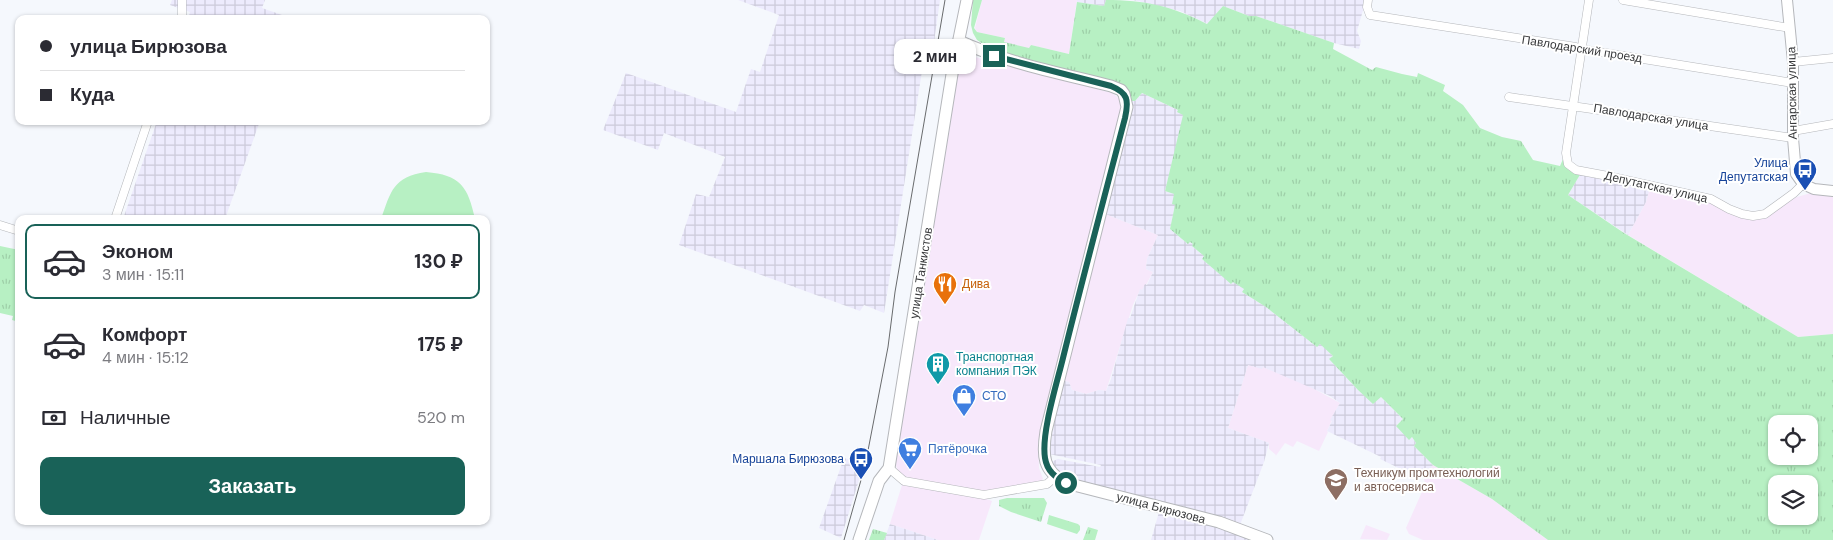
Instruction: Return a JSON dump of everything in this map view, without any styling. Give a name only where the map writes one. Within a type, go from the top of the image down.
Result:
[{"type":"main road","name":"улица Танкистов","points":[[859,540],[879,481],[889,468],[953,68],[967,0]]},
{"type":"main road","points":[[959,41],[1005,60],[1111,86],[1121,90],[1127,107],[1044,440],[1045,459],[1048,470],[1055,477]]},
{"type":"main road","name":"улица Бирюзова","points":[[1055,477],[1066,483],[1218,522],[1267,540]]},
{"type":"street","points":[[182,0],[182,15]]},
{"type":"street","name":"Павлодарский проезд","points":[[1368,0],[1366,7],[1370,15],[1793,83]]},
{"type":"street","points":[[1572,105],[1589,0]]},
{"type":"street","points":[[1623,0],[1790,28]]},
{"type":"street","name":"Ангарская улица","points":[[1787,0],[1793,62],[1793,134],[1796,174],[1803,184]]},
{"type":"street","points":[[1793,62],[1833,58]]},
{"type":"street","name":"Павлодарская улица","points":[[1510,97],[1793,134],[1833,124]]},
{"type":"street","name":"Депутатская улица","points":[[1572,105],[1566,153],[1568,164],[1576,170],[1711,200],[1753,216],[1765,214],[1803,184]]},
{"type":"street","points":[[116,215],[147,125]]},
{"type":"street","points":[[1803,184],[1814,189],[1833,191]]},
{"type":"street","points":[[0,225],[15,230]]},
{"type":"street","points":[[889,468],[904,481],[984,494],[1047,484],[1055,477]]},
{"type":"shaded area","points":[[172,0],[265,0],[262,8],[282,15],[189,15],[190,12],[170,5]]},
{"type":"shaded area","points":[[738,0],[940,0],[930,70],[922,71],[884,313],[864,305],[860,311],[679,245],[696,194],[709,197],[725,157],[664,133],[658,150],[603,130],[626,73],[736,112],[751,69],[760,72],[779,15]]},
{"type":"shaded area","points":[[982,0],[1077,0],[1069,54],[1031,45],[1029,49],[1004,42],[1005,38],[977,32],[975,28]]},
{"type":"shaded area","points":[[1077,0],[1106,0],[1104,6],[1077,2]]},
{"type":"shaded area","points":[[1133,0],[1366,0],[1357,31],[1361,41],[1359,49],[1334,43],[1223,6],[1208,24],[1180,11]]},
{"type":"shaded area","points":[[971,56],[1112,93],[1120,99],[1121,103],[1038,443],[1039,468],[1043,479],[1041,481],[984,492],[904,478],[898,472],[895,462],[957,68],[961,60]]},
{"type":"shaded area","points":[[1142,93],[1178,110],[1184,115],[1165,191],[1175,194],[1175,205],[1170,229],[1188,244],[1190,242],[1194,245],[1193,247],[1204,256],[1202,259],[1232,284],[1233,281],[1239,284],[1244,289],[1242,292],[1266,307],[1317,347],[1320,343],[1333,356],[1329,359],[1373,403],[1381,397],[1403,419],[1396,425],[1410,439],[1412,437],[1416,443],[1414,446],[1433,465],[1424,477],[1407,469],[1405,471],[1380,459],[1381,457],[1327,431],[1332,421],[1330,420],[1340,403],[1330,396],[1263,367],[1262,369],[1248,365],[1228,428],[1269,443],[1264,462],[1240,525],[1067,479],[1058,473],[1051,462],[1058,459],[1100,467],[1101,465],[1049,454],[1061,380],[1069,382],[1072,390],[1086,394],[1099,390],[1106,391],[1128,318],[1130,318],[1140,289],[1142,290],[1145,284],[1147,285],[1153,272],[1146,269],[1147,259],[1158,235],[1103,213],[1131,101],[1135,101]]},
{"type":"shaded area","points":[[156,125],[259,125],[226,215],[124,215]]},
{"type":"shaded area","points":[[1581,173],[1650,187],[1646,202],[1628,235],[1568,195]]},
{"type":"shaded area","points":[[1650,187],[1712,201],[1753,218],[1762,218],[1790,199],[1811,193],[1833,193],[1833,334],[1798,337],[1628,235],[1646,202]]},
{"type":"shaded area","points":[[1103,213],[1158,235],[1147,259],[1146,269],[1153,272],[1146,285],[1140,290],[1133,305],[1106,391],[1099,390],[1086,394],[1072,390],[1069,382],[1061,380]]},
{"type":"shaded area","points":[[1248,365],[1263,367],[1307,385],[1340,403],[1331,419],[1328,432],[1319,451],[1297,441],[1293,447],[1285,443],[1275,457],[1276,455],[1269,449],[1269,443],[1228,428]]},
{"type":"shaded area","points":[[844,458],[864,464],[841,538],[819,528]]},
{"type":"shaded area","points":[[1433,465],[1492,499],[1548,540],[1423,540],[1409,534],[1406,528],[1425,485],[1424,477]]},
{"type":"shaded area","points":[[902,485],[984,498],[992,501],[979,540],[938,540],[890,524],[887,533]]},
{"type":"shaded area","points":[[1159,512],[1211,525],[1255,540],[1151,540]]},
{"type":"shaded area","points":[[890,524],[938,540],[884,540]]},
{"type":"shaded area","points":[[1366,525],[1390,534],[1387,540],[1360,539]]},
{"type":"green space","points":[[973,0],[982,0],[974,28],[977,32],[1005,38],[1004,42],[1029,48],[1031,45],[1069,54],[1077,2],[1104,6],[1106,0],[1133,1],[1158,5],[1170,8],[1207,24],[1223,6],[1334,43],[1333,49],[1372,70],[1376,67],[1417,77],[1418,73],[1445,85],[1443,91],[1463,105],[1480,128],[1502,137],[1521,141],[1533,160],[1560,166],[1563,159],[1581,173],[1568,195],[1624,233],[1798,337],[1833,334],[1833,540],[1548,540],[1492,499],[1433,465],[1414,446],[1416,443],[1412,437],[1409,440],[1396,426],[1403,419],[1381,397],[1373,404],[1329,359],[1333,356],[1320,344],[1317,347],[1266,307],[1242,292],[1244,289],[1233,282],[1231,284],[1202,259],[1204,256],[1192,246],[1193,244],[1190,242],[1188,244],[1170,229],[1175,205],[1172,204],[1174,194],[1165,191],[1183,115],[1177,112],[1178,110],[1142,93],[1135,101],[1131,101],[1128,90],[1118,82],[997,52],[977,40],[971,25]]},
{"type":"green space","points":[[426,172],[455,179],[465,190],[474,215],[383,215],[395,187],[406,178]]},
{"type":"green space","points":[[0,246],[15,249],[15,321],[12,320],[13,316],[0,313]]},
{"type":"green space","points":[[1007,498],[1044,498],[1047,503],[1041,522],[999,506],[999,500]]},
{"type":"green space","points":[[1049,515],[1078,524],[1080,530],[1077,534],[1047,524]]},
{"type":"green space","points":[[1088,527],[1098,530],[1095,540],[1083,540]]},
{"type":"green space","points":[[873,529],[887,533],[884,540],[869,540]]},
{"type":"tram line","points":[[844,540],[865,466],[888,347],[895,292],[945,0]]},
{"type":"place","name":"Улица Депутатская","points":[[1805,191]]},
{"type":"place","name":"Дива","points":[[945,305]]},
{"type":"place","name":"Транспортная компания ПЭК","points":[[938,385]]},
{"type":"place","name":"СТО","points":[[964,417]]},
{"type":"place","name":"Пятёрочка","points":[[910,470]]},
{"type":"place","name":"Маршала Бирюзова","points":[[861,480]]},
{"type":"place","name":"Техникум промтехнологий и автосервиса","points":[[1336,501]]},
{"type":"route","points":[[994,56],[1111,86],[1121,90],[1126,100],[1125,118],[1101,207],[1044,440],[1045,459],[1048,470],[1055,477],[1066,483]]}]
